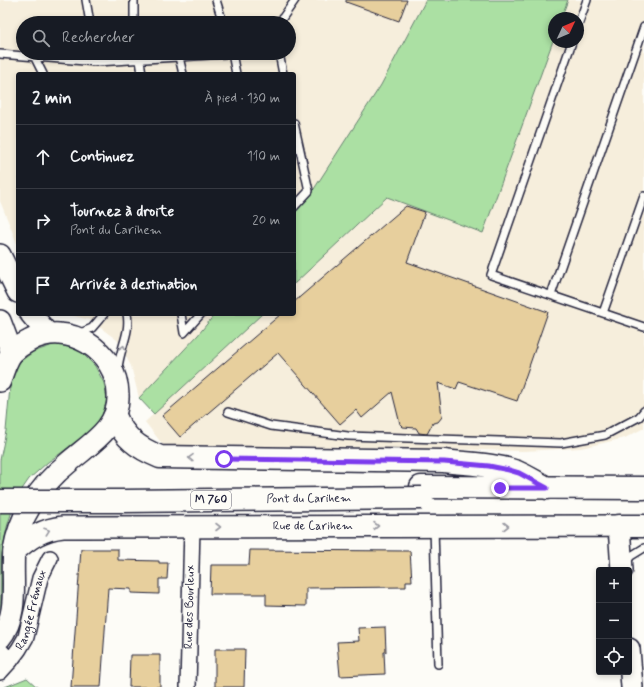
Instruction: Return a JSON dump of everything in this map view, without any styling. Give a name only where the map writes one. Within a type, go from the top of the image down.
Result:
[{"type":"main road","points":[[115,416],[120,427],[130,439],[139,447],[160,457],[444,462],[489,466],[509,470],[519,473],[547,488]]},
{"type":"main road","name":"Pont du Carihem","points":[[0,501],[132,501],[547,488],[614,494]]},
{"type":"main road","name":"M 760","points":[[614,494],[644,488]]},
{"type":"main road","name":"Pont du Carihem","points":[[0,489],[614,494]]},
{"type":"main road","name":"M 760","points":[[614,494],[644,499]]},
{"type":"main road","points":[[619,526],[644,526]]},
{"type":"street","points":[[0,255],[16,288]]},
{"type":"street","points":[[33,316],[48,334]]},
{"type":"street","points":[[0,322],[12,353]]},
{"type":"street","points":[[0,381],[5,365],[12,353],[20,346],[33,338],[48,334],[60,333],[72,336],[94,347],[110,364],[118,383],[115,416],[110,424],[101,435],[46,483],[22,518],[17,532],[14,552],[11,614],[4,633],[0,638]]},
{"type":"street","points":[[619,526],[622,567]]},
{"type":"street","name":"Rue de Carihem","points":[[14,552],[37,534],[54,528],[619,526]]},
{"type":"street","name":"Rue des Bourleux","points":[[188,687],[192,527]]},
{"type":"street","name":"Rangée Frémaux","points":[[3,661],[19,649],[26,637],[40,578],[50,558]]},
{"type":"street","points":[[631,675],[632,687]]},
{"type":"lane","points":[[86,0],[89,16]]},
{"type":"lane","points":[[134,0],[134,16]]},
{"type":"lane","points":[[216,0],[221,16]]},
{"type":"lane","points":[[284,16],[295,0]]},
{"type":"lane","points":[[583,12],[587,0]]},
{"type":"lane","points":[[551,295],[644,27]]},
{"type":"lane","points":[[570,48],[491,275],[644,327]]},
{"type":"lane","points":[[0,54],[16,55]]},
{"type":"lane","points":[[36,60],[42,72]]},
{"type":"lane","points":[[76,60],[97,62],[116,60]]},
{"type":"lane","points":[[136,60],[141,72]]},
{"type":"lane","points":[[180,60],[183,72]]},
{"type":"lane","points":[[233,60],[236,72]]},
{"type":"lane","points":[[280,60],[283,72]]},
{"type":"lane","points":[[296,133],[309,191],[296,206]]},
{"type":"lane","points":[[603,313],[644,196]]},
{"type":"lane","points":[[72,336],[81,334],[92,328],[102,316]]},
{"type":"lane","points":[[118,383],[119,361],[127,334],[127,316]]},
{"type":"lane","points":[[181,316],[184,333],[199,316]]},
{"type":"lane","points":[[228,412],[271,426],[348,436],[561,443],[605,434],[639,416],[644,411]]},
{"type":"lane","points":[[434,526],[438,664]]},
{"type":"lane","points":[[623,567],[631,556],[644,548]]},
{"type":"shaded area","points":[[0,0],[426,0],[381,85],[314,189],[296,212],[296,72],[16,72],[16,241],[0,201]]},
{"type":"shaded area","points":[[568,0],[644,0],[644,428],[625,438],[581,448],[524,451],[163,445],[145,422],[260,316],[296,316],[296,282],[387,197],[483,233],[550,48],[584,48],[584,12],[563,12]]},
{"type":"shaded area","points":[[74,316],[213,316],[198,335],[139,398],[131,366],[117,340],[90,320]]},
{"type":"green space","points":[[426,0],[568,0],[563,12],[548,12],[548,48],[550,48],[483,233],[387,197],[296,282],[296,212],[314,189],[381,85]]},
{"type":"green space","points":[[213,316],[260,316],[154,414],[139,398],[198,335]]},
{"type":"green space","points":[[56,344],[78,349],[95,366],[104,383],[107,399],[101,420],[80,440],[48,462],[29,479],[16,498],[7,527],[2,554],[0,612],[0,460],[6,431],[11,376],[18,363],[33,352]]},
{"type":"green space","points":[[27,678],[37,687],[5,687]]},
{"type":"building","points":[[346,0],[407,0],[399,21],[346,2]]},
{"type":"building","points":[[406,206],[425,212],[407,262],[548,312],[517,401],[459,382],[456,389],[438,383],[442,417],[438,422],[433,423],[427,434],[419,433],[416,428],[403,427],[400,424],[392,392],[362,418],[356,410],[340,424],[278,353],[180,437],[162,416],[279,316],[296,316],[296,300]]},
{"type":"building","points":[[81,549],[118,549],[118,560],[159,561],[159,563],[168,563],[167,579],[159,579],[159,594],[131,593],[131,589],[108,588],[101,687],[71,687]]},
{"type":"building","points":[[250,550],[410,551],[412,581],[406,581],[406,587],[306,588],[306,606],[266,605],[266,594],[210,594],[211,565],[249,565]]},
{"type":"building","points":[[385,627],[385,674],[340,676],[337,642],[359,641],[358,628]]},
{"type":"building","points":[[215,649],[245,649],[244,687],[215,687]]},
{"type":"building","points":[[130,655],[160,655],[160,687],[129,687]]},
{"type":"route","points":[[224,459],[444,462],[489,466],[519,473],[547,488],[500,488]]}]
